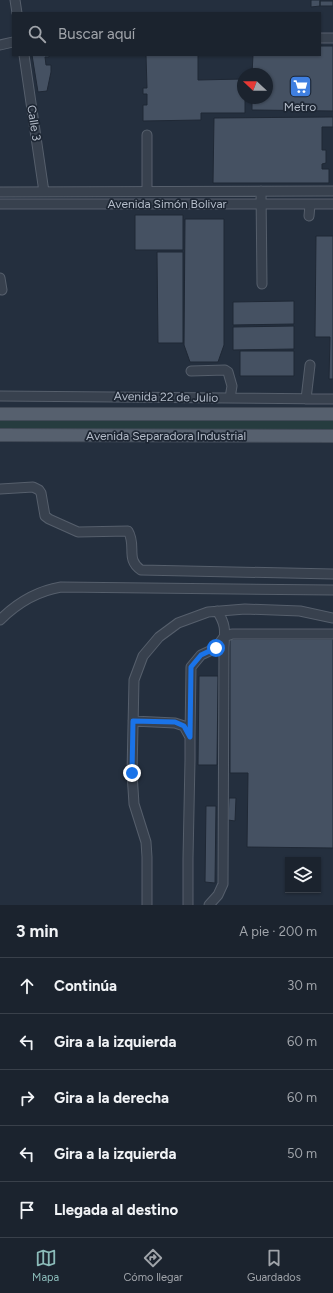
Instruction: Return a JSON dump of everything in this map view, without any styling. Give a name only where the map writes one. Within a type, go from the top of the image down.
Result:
[{"type":"main road","name":"Avenida Separadora Industrial","points":[[0,414],[333,414]]},
{"type":"main road","name":"Avenida Separadora Industrial","points":[[0,435],[333,436]]},
{"type":"street","points":[[16,0],[17,12]]},
{"type":"street","points":[[321,38],[333,38]]},
{"type":"street","points":[[0,45],[12,42]]},
{"type":"street","name":"Calle 3","points":[[24,56],[44,192]]},
{"type":"street","points":[[146,135],[147,191]]},
{"type":"street","points":[[261,191],[262,284]]},
{"type":"street","name":"Avenida Simón Bolivar","points":[[0,192],[333,191]]},
{"type":"street","name":"Avenida Simón Bolivar","points":[[0,204],[333,204]]},
{"type":"street","points":[[309,216],[310,205]]},
{"type":"street","points":[[0,278],[2,290]]},
{"type":"street","points":[[306,399],[310,365]]},
{"type":"street","points":[[190,371],[225,370],[228,372],[232,386],[230,398]]},
{"type":"street","name":"Avenida 22 de Julio","points":[[0,396],[333,399]]},
{"type":"street","points":[[0,489],[33,487],[39,490],[46,516],[49,519],[78,532],[128,531],[132,538],[133,563],[141,570],[333,574]]},
{"type":"street","points":[[0,620],[12,609],[28,598],[44,591],[61,587],[333,590]]},
{"type":"street","points":[[147,905],[148,857],[146,842],[134,804],[132,773],[134,680],[144,656],[159,637],[178,623],[208,612],[245,609],[300,611],[333,618]]},
{"type":"street","points":[[209,905],[218,895],[223,884],[225,631],[223,619],[216,611]]},
{"type":"street","points":[[188,905],[191,667],[201,655],[216,648],[224,637],[232,634],[333,634]]},
{"type":"street","points":[[133,721],[175,722],[184,726],[190,737]]},
{"type":"green space","points":[[0,420],[333,420],[333,430],[0,431]]},
{"type":"building","points":[[311,0],[320,0],[320,6],[311,7]]},
{"type":"building","points":[[320,1],[333,1],[333,6],[320,6]]},
{"type":"building","name":"Metro","points":[[321,46],[333,46],[333,111],[252,110],[252,104],[273,104],[273,68],[252,68],[253,56],[321,56]]},
{"type":"building","points":[[32,56],[49,56],[45,57],[46,65],[51,65],[47,91],[38,92]]},
{"type":"building","points":[[146,56],[198,56],[198,80],[237,79],[237,104],[245,104],[245,113],[201,113],[201,120],[143,121],[143,105],[147,105],[147,94],[143,94],[143,88],[147,88]]},
{"type":"building","points":[[333,117],[333,127],[322,127],[322,150],[326,150],[326,163],[322,164],[322,169],[329,169],[329,183],[213,183],[214,118]]},
{"type":"building","points":[[135,215],[183,215],[183,250],[135,250]]},
{"type":"building","points":[[185,219],[224,219],[224,345],[218,362],[190,362],[184,345]]},
{"type":"building","points":[[316,236],[333,236],[333,379],[329,379],[330,337],[315,337]]},
{"type":"building","points":[[157,252],[183,252],[183,343],[158,343]]},
{"type":"building","points":[[294,301],[294,324],[233,325],[233,302]]},
{"type":"building","points":[[294,326],[294,349],[233,350],[233,327]]},
{"type":"building","points":[[240,351],[294,351],[294,376],[240,376]]},
{"type":"building","points":[[230,639],[333,639],[333,848],[247,847],[248,773],[230,773]]},
{"type":"building","points":[[199,676],[218,676],[217,765],[198,765]]},
{"type":"building","points":[[229,798],[236,798],[235,821],[228,820]]},
{"type":"building","points":[[206,806],[216,806],[215,883],[205,882]]},
{"type":"place","name":"Metro","points":[[300,86]]},
{"type":"route","points":[[132,773],[133,721],[175,722],[184,726],[190,737],[191,667],[201,655],[216,648]]}]
